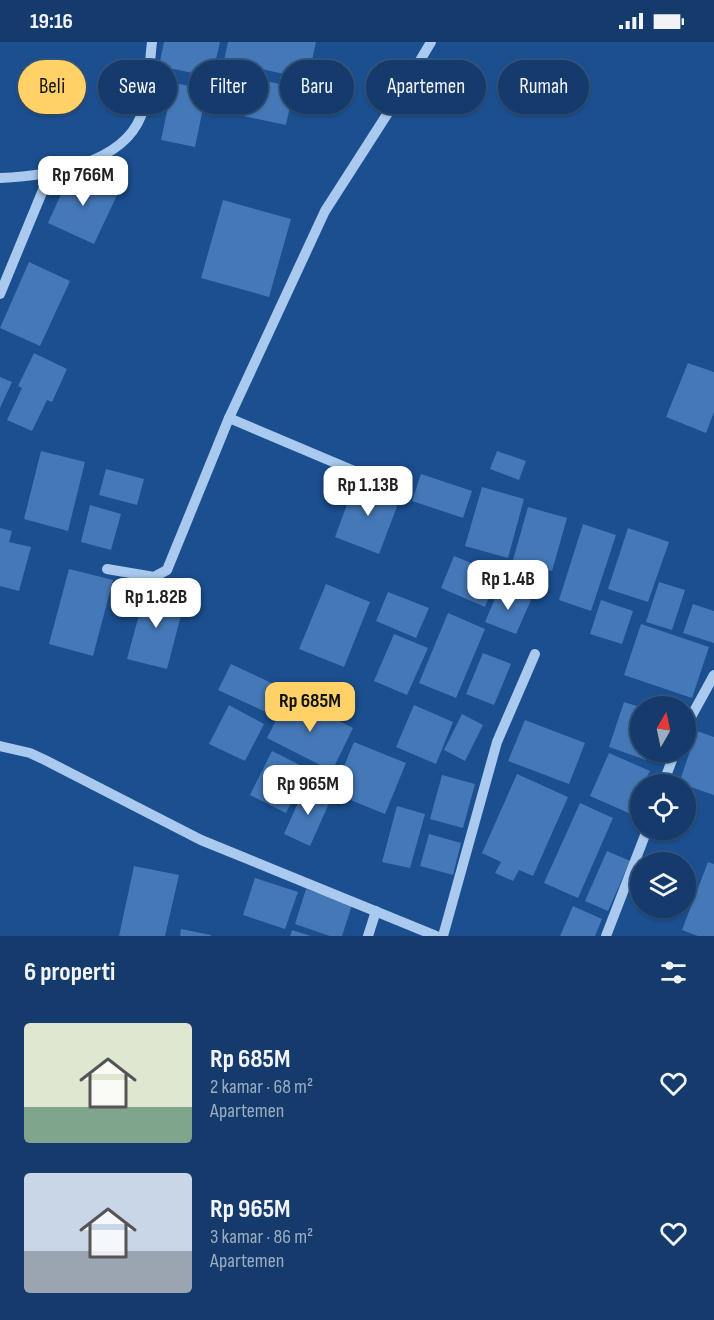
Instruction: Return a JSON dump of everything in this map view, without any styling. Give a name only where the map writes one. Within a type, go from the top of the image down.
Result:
[{"type":"street","points":[[0,178],[59,172],[101,156],[117,147],[134,131],[142,115],[152,42]]},
{"type":"street","points":[[107,569],[154,578],[166,570],[230,418],[325,211],[431,42]]},
{"type":"street","points":[[0,294],[50,173]]},
{"type":"street","points":[[230,418],[397,489]]},
{"type":"street","points":[[443,936],[497,742],[535,654]]},
{"type":"street","points":[[696,708],[714,675]]},
{"type":"street","points":[[0,746],[30,753],[45,760],[201,840],[436,936]]},
{"type":"street","points":[[609,935],[643,840]]},
{"type":"street","points":[[368,936],[376,911]]},
{"type":"building","points":[[164,42],[220,42],[216,60],[189,60],[189,72],[177,70],[177,60],[160,60]]},
{"type":"building","points":[[228,42],[316,42],[312,60],[280,60],[280,73],[268,70],[268,60],[224,60]]},
{"type":"building","points":[[268,82],[280,84],[280,114],[288,114],[286,125],[234,114],[268,114]]},
{"type":"building","points":[[177,84],[189,86],[189,114],[202,114],[195,147],[161,140],[166,114],[177,114]]},
{"type":"building","points":[[72,170],[119,191],[94,244],[48,223]]},
{"type":"building","points":[[223,200],[291,219],[269,297],[201,278]]},
{"type":"building","points":[[29,262],[70,281],[40,346],[0,328]]},
{"type":"building","points":[[34,353],[67,369],[52,402],[47,400],[32,431],[7,420],[22,388],[18,386]]},
{"type":"building","points":[[688,363],[714,372],[714,412],[706,433],[666,417]]},
{"type":"building","points":[[0,377],[12,382],[0,408]]},
{"type":"building","points":[[41,451],[85,462],[68,531],[24,519]]},
{"type":"building","points":[[497,451],[526,461],[519,480],[490,469]]},
{"type":"building","points":[[106,469],[144,479],[137,505],[99,495]]},
{"type":"building","points":[[421,474],[472,491],[463,518],[412,501]]},
{"type":"building","points":[[356,480],[401,496],[379,554],[335,537]]},
{"type":"building","points":[[482,487],[524,499],[508,558],[465,546]]},
{"type":"building","points":[[90,505],[121,514],[111,550],[81,542]]},
{"type":"building","points":[[528,507],[567,518],[552,571],[513,560]]},
{"type":"building","points":[[583,524],[616,535],[591,611],[559,600]]},
{"type":"building","points":[[0,528],[12,531],[9,542],[31,547],[19,591],[0,586]]},
{"type":"building","points":[[628,528],[669,542],[648,602],[608,589]]},
{"type":"building","points":[[454,556],[498,574],[485,607],[441,588]]},
{"type":"building","points":[[69,569],[113,580],[93,656],[49,644]]},
{"type":"building","points":[[659,582],[685,590],[672,630],[646,622]]},
{"type":"building","points":[[326,584],[370,602],[344,667],[299,649]]},
{"type":"building","points":[[500,587],[531,600],[516,634],[485,622]]},
{"type":"building","points":[[146,589],[185,600],[167,669],[127,659]]},
{"type":"building","points":[[388,592],[429,608],[416,638],[376,621]]},
{"type":"building","points":[[601,600],[633,611],[622,644],[590,634]]},
{"type":"building","points":[[693,604],[714,611],[714,643],[683,633]]},
{"type":"building","points":[[448,613],[485,629],[456,698],[419,683]]},
{"type":"building","points":[[641,624],[709,647],[693,696],[686,696],[624,675]]},
{"type":"building","points":[[394,634],[428,648],[407,695],[374,681]]},
{"type":"building","points":[[483,653],[511,664],[494,705],[466,694]]},
{"type":"building","points":[[231,664],[282,688],[270,714],[218,690]]},
{"type":"building","points":[[289,695],[353,728],[332,771],[267,738]]},
{"type":"building","points":[[624,702],[630,704],[630,754],[609,747]]},
{"type":"building","points":[[229,705],[264,724],[245,761],[209,744]]},
{"type":"building","points":[[414,705],[453,722],[436,764],[396,747]]},
{"type":"building","points":[[462,714],[483,725],[465,761],[444,750]]},
{"type":"building","points":[[525,720],[585,743],[569,784],[508,761]]},
{"type":"building","points":[[697,731],[714,737],[714,795],[696,789],[696,774],[682,774],[686,762],[696,762]]},
{"type":"building","points":[[354,742],[406,763],[385,814],[333,793]]},
{"type":"building","points":[[272,751],[308,769],[286,813],[250,795]]},
{"type":"building","points":[[609,753],[650,771],[648,774],[630,774],[630,814],[590,796]]},
{"type":"building","points":[[517,774],[568,797],[533,876],[519,870],[513,881],[495,873],[501,862],[482,853]]},
{"type":"building","points":[[442,775],[475,784],[463,828],[430,819]]},
{"type":"building","points":[[305,787],[331,799],[310,846],[284,834]]},
{"type":"building","points":[[580,803],[613,818],[578,898],[544,883]]},
{"type":"building","points":[[397,806],[425,814],[410,868],[382,862]]},
{"type":"building","points":[[429,834],[461,843],[453,875],[420,866]]},
{"type":"building","points":[[607,851],[630,861],[608,911],[585,901]]},
{"type":"building","points":[[708,862],[714,864],[714,936],[698,936],[682,930],[687,918],[696,918],[696,893]]},
{"type":"building","points":[[134,866],[179,875],[165,936],[119,936]]},
{"type":"building","points":[[255,878],[298,892],[285,929],[243,915]]},
{"type":"building","points":[[306,889],[352,905],[342,936],[330,936],[295,924]]},
{"type":"building","points":[[573,906],[602,919],[595,936],[560,936]]},
{"type":"building","points":[[181,929],[211,935],[211,936],[180,936]]},
{"type":"building","points":[[292,930],[311,936],[290,936]]}]
